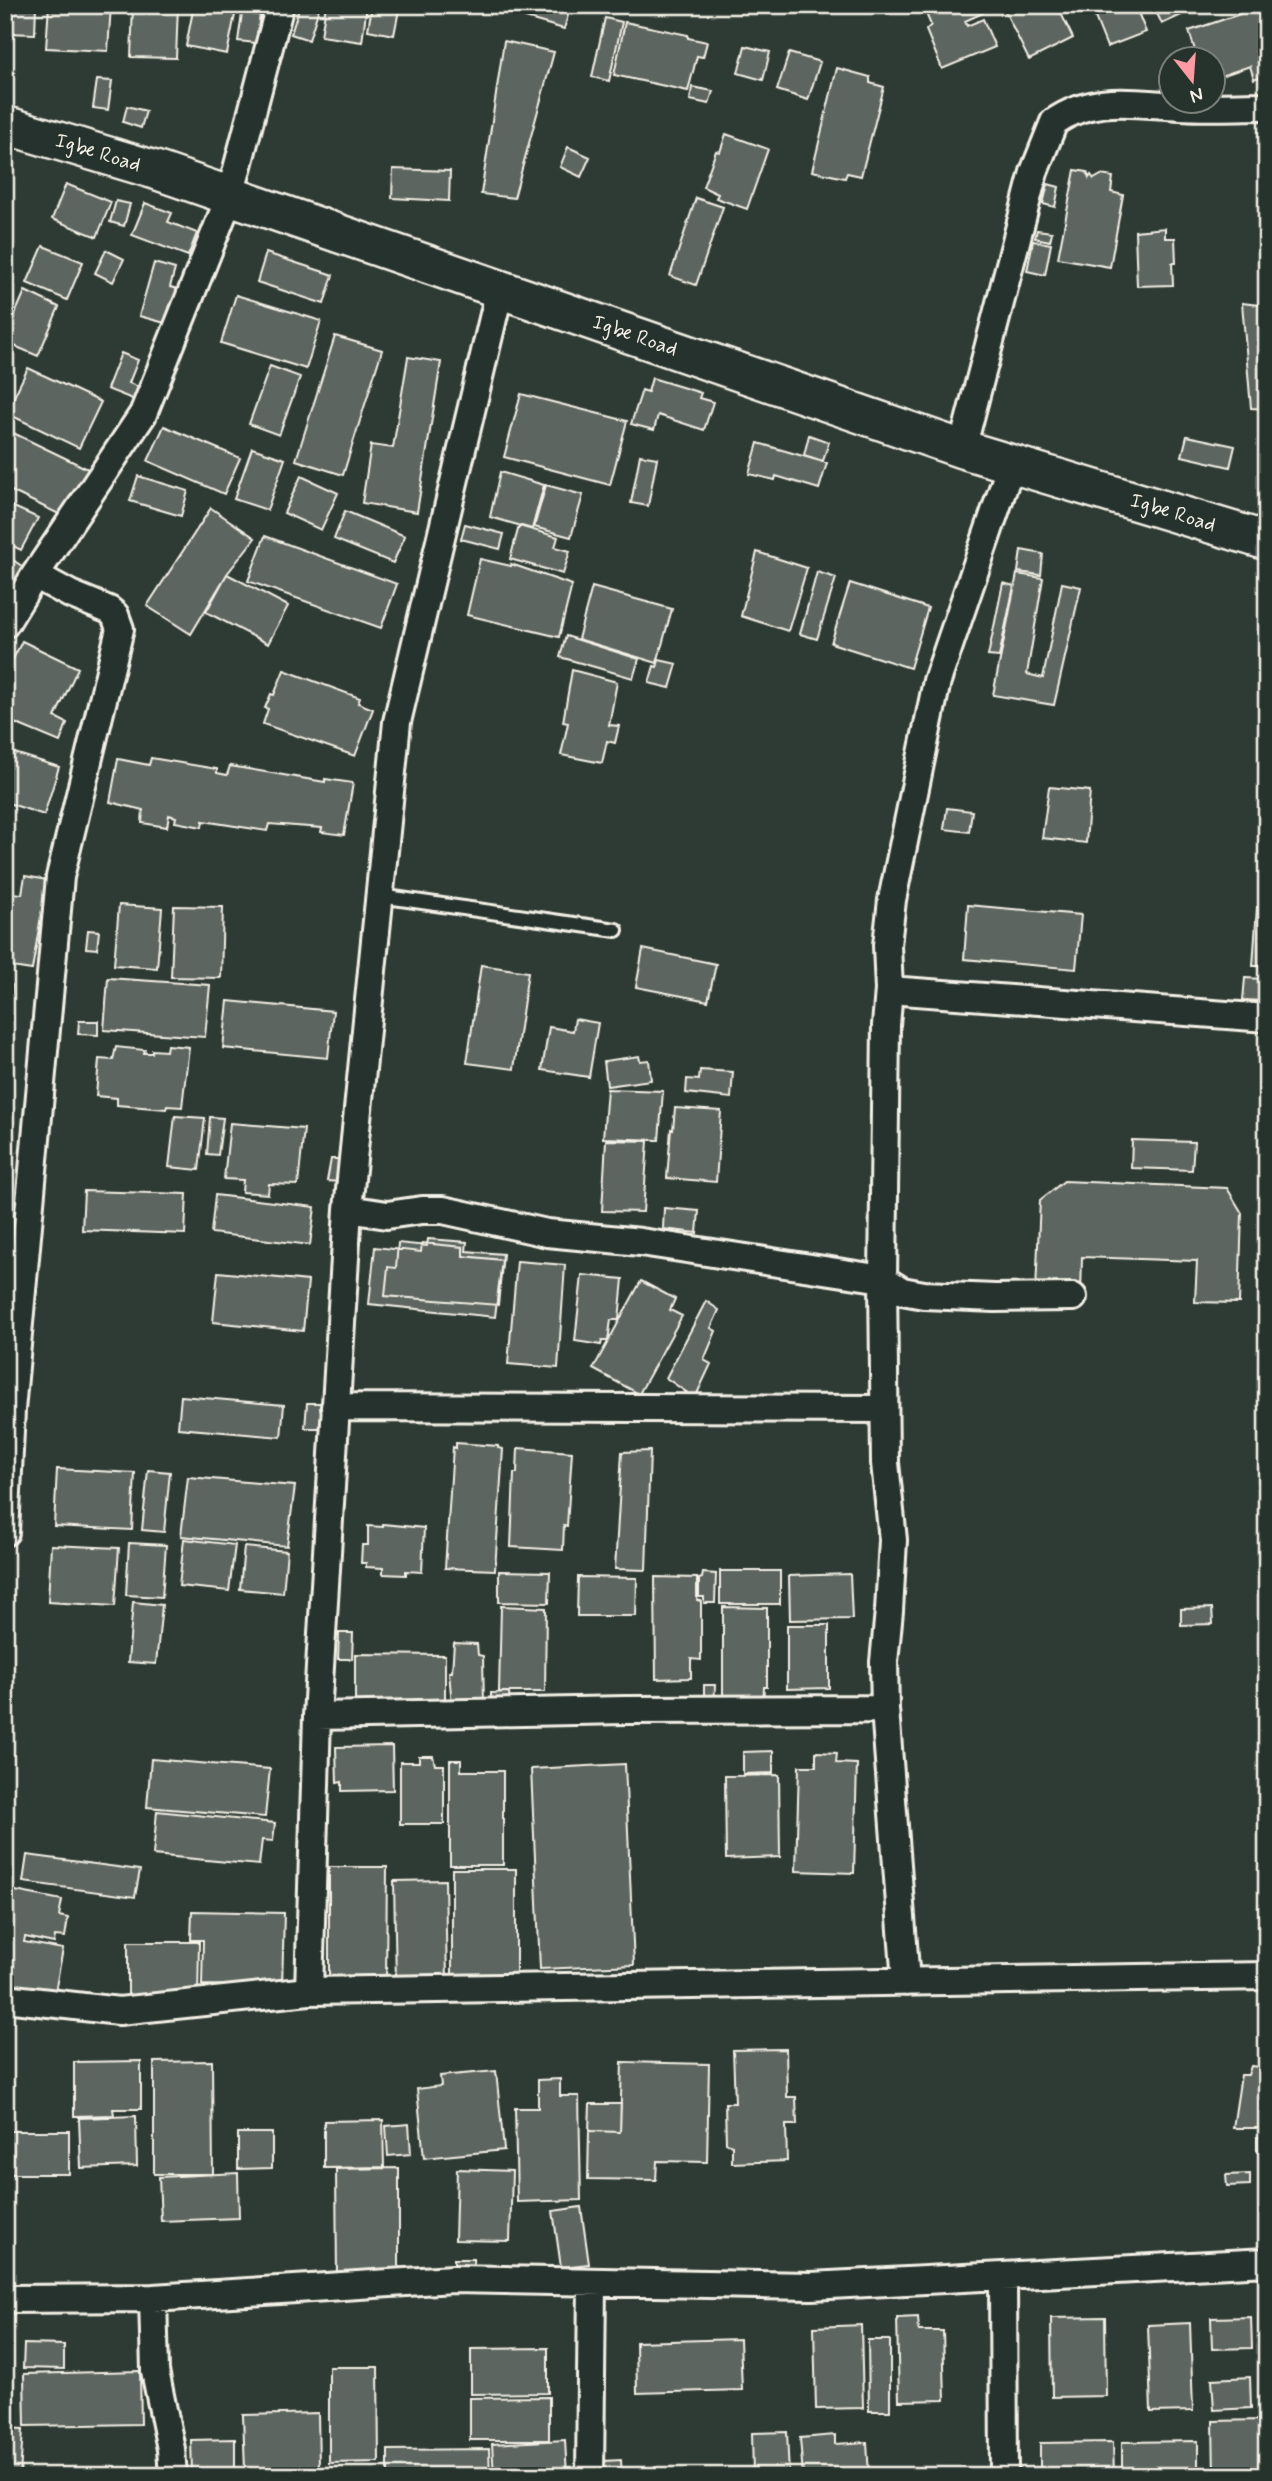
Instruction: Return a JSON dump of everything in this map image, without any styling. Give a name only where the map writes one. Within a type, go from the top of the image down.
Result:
[{"type":"street","points":[[5,624],[143,414],[230,196],[280,5]]},
{"type":"street","points":[[962,449],[1034,173],[1054,122],[1077,110],[1114,102],[1179,106],[1267,106]]},
{"type":"street","name":"Igbe Road","points":[[5,125],[155,170],[962,449],[1267,541]]},
{"type":"street","points":[[309,1991],[317,1716],[348,1209],[397,722],[500,289]]},
{"type":"street","points":[[906,1982],[885,1709],[884,1662],[893,1540],[885,1464],[884,1409],[883,1279],[889,990],[887,945],[892,900],[937,681],[1011,465]]},
{"type":"street","points":[[5,1532],[11,1410],[60,877],[120,629],[116,615],[109,610],[70,594],[35,575]]},
{"type":"street","points":[[889,990],[1267,1018]]},
{"type":"street","points":[[348,1209],[387,1215],[443,1210],[547,1233],[641,1242],[883,1279],[902,1291],[925,1295],[1073,1297]]},
{"type":"street","points":[[335,1407],[884,1409]]},
{"type":"street","points":[[317,1716],[625,1710],[885,1709]]},
{"type":"street","points":[[5,1998],[119,2011],[309,1991],[1267,1976]]},
{"type":"street","points":[[5,2299],[153,2298],[453,2278],[811,2286],[1267,2262]]},
{"type":"street","points":[[1003,2277],[1004,2476]]},
{"type":"street","points":[[590,2476],[592,2282]]},
{"type":"street","points":[[153,2298],[155,2371],[171,2449],[173,2476]]},
{"type":"lane","points":[[380,896],[616,930]]},
{"type":"building","points":[[5,5],[36,5],[35,34],[5,33]]},
{"type":"building","points":[[49,5],[111,5],[108,51],[46,48]]},
{"type":"building","points":[[133,5],[178,5],[176,58],[131,57]]},
{"type":"building","points":[[194,5],[237,5],[227,54],[186,46]]},
{"type":"building","points":[[300,5],[320,5],[309,40],[291,34]]},
{"type":"building","points":[[326,5],[367,5],[362,42],[321,36]]},
{"type":"building","points":[[372,5],[400,5],[394,35],[368,30]]},
{"type":"building","points":[[511,5],[571,5],[564,29],[508,13]]},
{"type":"building","points":[[932,5],[980,5],[983,13],[965,21],[967,26],[983,19],[995,47],[942,69],[926,30],[931,25],[924,9]]},
{"type":"building","points":[[1002,5],[1057,5],[1073,38],[1029,60]]},
{"type":"building","points":[[1135,5],[1146,32],[1107,47],[1091,7]]},
{"type":"building","points":[[1153,5],[1203,5],[1162,24]]},
{"type":"building","points":[[1267,5],[1267,74],[1254,79],[1250,66],[1226,74],[1226,46],[1194,46],[1189,31]]},
{"type":"building","points":[[242,13],[260,15],[256,43],[238,41]]},
{"type":"building","points":[[605,18],[622,22],[609,81],[592,77]]},
{"type":"building","points":[[625,22],[688,35],[688,38],[707,42],[703,57],[697,56],[688,91],[614,75]]},
{"type":"building","points":[[504,41],[554,52],[514,198],[481,194]]},
{"type":"building","points":[[745,46],[770,52],[763,80],[738,73]]},
{"type":"building","points":[[789,53],[820,62],[808,100],[777,90]]},
{"type":"building","points":[[837,68],[870,77],[870,83],[884,87],[861,176],[847,173],[845,178],[812,171]]},
{"type":"building","points":[[97,80],[112,81],[108,110],[93,108]]},
{"type":"building","points":[[692,87],[713,91],[709,104],[690,100]]},
{"type":"building","points":[[127,106],[146,111],[141,128],[123,122]]},
{"type":"building","points":[[726,134],[768,149],[747,209],[716,198],[718,194],[703,187],[716,151],[720,152]]},
{"type":"building","points":[[568,147],[590,157],[581,177],[560,167]]},
{"type":"building","points":[[393,169],[450,171],[449,201],[392,198]]},
{"type":"building","points":[[1075,170],[1087,172],[1089,178],[1091,175],[1094,179],[1101,175],[1113,177],[1111,192],[1123,195],[1110,267],[1058,258]]},
{"type":"building","points":[[66,184],[111,202],[97,237],[52,219]]},
{"type":"building","points":[[1048,184],[1059,187],[1055,207],[1043,204]]},
{"type":"building","points":[[696,198],[723,207],[696,285],[670,276]]},
{"type":"building","points":[[116,201],[130,204],[124,226],[110,222]]},
{"type":"building","points":[[145,203],[172,213],[168,222],[197,233],[188,256],[132,235]]},
{"type":"building","points":[[1165,228],[1165,238],[1175,238],[1173,285],[1137,286],[1135,231]]},
{"type":"building","points":[[1037,230],[1052,232],[1050,241],[1035,238]]},
{"type":"building","points":[[1033,241],[1051,244],[1045,275],[1027,271]]},
{"type":"building","points":[[43,246],[83,262],[67,300],[27,283]]},
{"type":"building","points":[[106,250],[124,259],[113,282],[95,273]]},
{"type":"building","points":[[266,253],[333,275],[324,304],[257,282]]},
{"type":"building","points":[[154,263],[175,269],[170,287],[182,290],[178,304],[171,302],[165,323],[139,316]]},
{"type":"building","points":[[25,291],[59,307],[38,356],[5,342]]},
{"type":"building","points":[[236,295],[321,321],[306,369],[221,343]]},
{"type":"building","points":[[1242,303],[1267,306],[1267,409],[1251,408]]},
{"type":"building","points":[[335,336],[382,350],[343,475],[296,460]]},
{"type":"building","points":[[121,353],[138,360],[129,383],[141,388],[135,400],[107,389]]},
{"type":"building","points":[[408,357],[441,362],[417,512],[362,503],[371,445],[393,448]]},
{"type":"building","points":[[270,366],[300,377],[279,435],[249,424]]},
{"type":"building","points":[[28,368],[101,402],[79,448],[6,413]]},
{"type":"building","points":[[652,378],[701,393],[699,398],[713,402],[704,430],[658,415],[654,430],[631,424],[642,390],[648,392]]},
{"type":"building","points":[[521,394],[627,421],[610,485],[504,457]]},
{"type":"building","points":[[164,426],[240,458],[224,494],[148,461]]},
{"type":"building","points":[[5,429],[88,469],[65,517],[5,488]]},
{"type":"building","points":[[809,435],[829,442],[823,461],[804,455]]},
{"type":"building","points":[[1187,436],[1235,446],[1230,467],[1182,456]]},
{"type":"building","points":[[758,443],[827,463],[819,489],[776,476],[775,480],[749,474]]},
{"type":"building","points":[[252,448],[285,459],[267,510],[234,499]]},
{"type":"building","points":[[640,455],[657,458],[648,506],[631,503]]},
{"type":"building","points":[[500,472],[544,485],[532,529],[490,517]]},
{"type":"building","points":[[138,476],[188,491],[181,516],[130,501]]},
{"type":"building","points":[[301,476],[338,493],[321,530],[284,513]]},
{"type":"building","points":[[546,485],[583,495],[571,537],[534,527]]},
{"type":"building","points":[[5,503],[38,518],[21,550],[5,542]]},
{"type":"building","points":[[211,508],[255,538],[227,574],[191,634],[147,606]]},
{"type":"building","points":[[345,511],[405,536],[393,563],[334,539]]},
{"type":"building","points":[[465,524],[504,534],[500,549],[461,539]]},
{"type":"building","points":[[519,526],[558,537],[555,547],[570,551],[563,574],[510,559]]},
{"type":"building","points":[[265,536],[397,584],[381,628],[248,581]]},
{"type":"building","points":[[1021,550],[1043,554],[1041,575],[1018,572]]},
{"type":"building","points":[[757,552],[807,568],[788,631],[741,616]]},
{"type":"building","points":[[480,559],[511,564],[572,585],[559,637],[467,615]]},
{"type":"building","points":[[13,560],[29,571],[19,587],[5,578],[5,572]]},
{"type":"building","points":[[817,572],[836,578],[817,639],[800,634]]},
{"type":"building","points":[[227,574],[288,606],[268,644],[206,612]]},
{"type":"building","points":[[1017,574],[1043,578],[1027,674],[1043,678],[1062,583],[1081,587],[1054,705],[993,695]]},
{"type":"building","points":[[850,583],[928,608],[910,668],[831,643]]},
{"type":"building","points":[[1003,583],[1014,586],[999,657],[988,656]]},
{"type":"building","points":[[592,587],[672,609],[657,663],[578,639]]},
{"type":"building","points":[[566,636],[639,659],[633,678],[560,657]]},
{"type":"building","points":[[22,641],[78,668],[55,717],[67,723],[60,742],[5,719],[5,675]]},
{"type":"building","points":[[659,660],[677,664],[670,688],[649,683],[654,666],[657,667]]},
{"type":"building","points":[[284,670],[360,698],[358,703],[373,709],[355,756],[263,724],[268,709],[265,708],[271,694],[274,695]]},
{"type":"building","points":[[572,670],[617,682],[609,725],[619,726],[615,743],[607,741],[602,763],[561,755],[568,723],[563,722]]},
{"type":"building","points":[[5,750],[59,767],[44,815],[5,802]]},
{"type":"building","points":[[151,758],[217,769],[217,773],[227,775],[230,766],[325,782],[325,779],[353,783],[344,835],[321,832],[322,828],[269,824],[267,831],[203,821],[202,827],[175,822],[176,817],[169,815],[167,827],[142,823],[143,810],[110,802],[118,759],[149,765]]},
{"type":"building","points":[[1049,787],[1090,791],[1086,843],[1042,838]]},
{"type":"building","points":[[947,808],[972,811],[969,832],[944,829]]},
{"type":"building","points":[[1262,830],[1267,831],[1267,848],[1261,848]]},
{"type":"building","points":[[25,876],[47,880],[32,970],[5,966],[5,919],[12,893],[22,894]]},
{"type":"building","points":[[1261,902],[1267,902],[1267,975],[1260,974],[1261,966],[1253,966],[1257,907],[1261,907]]},
{"type":"building","points":[[119,905],[162,908],[157,968],[114,965]]},
{"type":"building","points":[[968,905],[1081,915],[1076,969],[964,959]]},
{"type":"building","points":[[174,906],[223,907],[221,978],[171,977]]},
{"type":"building","points":[[88,930],[99,931],[97,949],[86,948]]},
{"type":"building","points":[[643,949],[716,964],[708,1001],[636,987]]},
{"type":"building","points":[[481,965],[528,972],[514,1069],[467,1063]]},
{"type":"building","points":[[108,978],[210,985],[205,1037],[104,1030]]},
{"type":"building","points":[[1245,978],[1264,979],[1263,1001],[1243,1000]]},
{"type":"building","points":[[5,984],[12,985],[10,1026],[5,1026]]},
{"type":"building","points":[[228,1001],[333,1011],[328,1058],[223,1048]]},
{"type":"building","points":[[575,1019],[598,1023],[589,1077],[542,1070],[549,1027],[573,1031]]},
{"type":"building","points":[[79,1021],[98,1021],[98,1035],[78,1034]]},
{"type":"building","points":[[167,1045],[189,1047],[182,1107],[167,1106],[166,1109],[117,1105],[117,1098],[96,1096],[99,1059],[113,1060],[116,1047],[152,1053],[152,1050],[166,1051]]},
{"type":"building","points":[[639,1056],[640,1061],[649,1060],[651,1080],[607,1086],[604,1061]]},
{"type":"building","points":[[700,1070],[733,1072],[731,1098],[686,1093],[687,1079],[699,1080]]},
{"type":"building","points":[[607,1089],[663,1091],[659,1140],[603,1138]]},
{"type":"building","points":[[675,1108],[721,1111],[716,1182],[667,1178]]},
{"type":"building","points":[[175,1116],[205,1118],[199,1170],[169,1167]]},
{"type":"building","points":[[210,1117],[223,1118],[218,1155],[207,1154]]},
{"type":"building","points":[[230,1123],[304,1129],[298,1185],[269,1184],[268,1194],[242,1192],[243,1180],[224,1179]]},
{"type":"building","points":[[606,1140],[648,1141],[643,1212],[602,1211]]},
{"type":"building","points":[[1132,1140],[1194,1142],[1192,1170],[1131,1168]]},
{"type":"building","points":[[331,1159],[343,1159],[340,1182],[327,1181]]},
{"type":"building","points":[[1064,1181],[1227,1188],[1242,1213],[1239,1303],[1195,1302],[1197,1261],[1082,1257],[1081,1293],[1036,1291],[1040,1200]]},
{"type":"building","points":[[84,1191],[187,1194],[185,1234],[82,1230]]},
{"type":"building","points":[[215,1195],[315,1207],[310,1245],[211,1233]]},
{"type":"building","points":[[664,1208],[699,1211],[697,1233],[663,1229]]},
{"type":"building","points":[[5,1223],[18,1225],[15,1243],[5,1241]]},
{"type":"building","points":[[428,1239],[467,1242],[466,1251],[503,1254],[498,1305],[385,1296],[388,1267],[396,1268],[398,1243],[427,1246]]},
{"type":"building","points":[[422,1243],[463,1247],[463,1256],[502,1260],[495,1317],[369,1304],[375,1247],[421,1252]]},
{"type":"building","points":[[517,1261],[565,1265],[558,1368],[508,1364]]},
{"type":"building","points":[[218,1272],[308,1281],[303,1331],[213,1322]]},
{"type":"building","points":[[582,1275],[623,1279],[619,1320],[611,1320],[608,1341],[602,1341],[601,1345],[575,1341]]},
{"type":"building","points":[[641,1281],[675,1299],[670,1310],[682,1316],[639,1394],[593,1369]]},
{"type":"building","points":[[706,1301],[719,1310],[711,1328],[716,1331],[704,1360],[711,1364],[695,1398],[666,1378]]},
{"type":"building","points":[[181,1396],[284,1405],[281,1437],[178,1428]]},
{"type":"building","points":[[307,1403],[323,1403],[321,1428],[305,1428]]},
{"type":"building","points":[[456,1443],[498,1446],[503,1449],[495,1570],[445,1568],[453,1447],[456,1448]]},
{"type":"building","points":[[518,1448],[572,1452],[563,1550],[511,1547],[514,1473],[517,1473]]},
{"type":"building","points":[[650,1451],[646,1570],[615,1569],[622,1452]]},
{"type":"building","points":[[57,1469],[135,1473],[132,1530],[54,1526]]},
{"type":"building","points":[[148,1470],[170,1472],[164,1532],[142,1530]]},
{"type":"building","points":[[188,1477],[295,1486],[287,1546],[181,1536]]},
{"type":"building","points":[[383,1524],[424,1528],[422,1572],[406,1571],[406,1575],[383,1574],[383,1568],[366,1567],[366,1563],[361,1563],[362,1545],[368,1545],[368,1526],[383,1527]]},
{"type":"building","points":[[184,1539],[235,1545],[229,1591],[179,1586]]},
{"type":"building","points":[[129,1543],[166,1545],[162,1597],[126,1595]]},
{"type":"building","points":[[51,1545],[119,1548],[115,1606],[48,1602]]},
{"type":"building","points":[[244,1547],[287,1551],[283,1593],[240,1589]]},
{"type":"building","points":[[499,1571],[550,1572],[549,1603],[499,1602]]},
{"type":"building","points":[[720,1571],[780,1571],[780,1604],[720,1604]]},
{"type":"building","points":[[703,1573],[716,1574],[715,1603],[704,1603],[704,1597],[699,1597],[699,1579]]},
{"type":"building","points":[[850,1574],[852,1619],[790,1620],[789,1576]]},
{"type":"building","points":[[578,1577],[637,1578],[636,1616],[577,1616]]},
{"type":"building","points":[[655,1577],[697,1578],[697,1600],[701,1601],[701,1660],[691,1659],[691,1678],[656,1679]]},
{"type":"building","points":[[133,1602],[162,1605],[156,1664],[128,1662]]},
{"type":"building","points":[[501,1606],[546,1608],[545,1692],[499,1692]]},
{"type":"building","points":[[723,1607],[767,1608],[767,1687],[764,1687],[763,1708],[723,1708]]},
{"type":"building","points":[[1212,1608],[1213,1624],[1181,1625],[1181,1609]]},
{"type":"building","points":[[787,1625],[829,1625],[829,1688],[787,1689]]},
{"type":"building","points":[[339,1633],[353,1633],[352,1659],[338,1659]]},
{"type":"building","points":[[454,1643],[477,1644],[478,1655],[483,1656],[484,1705],[452,1705],[449,1672],[452,1672]]},
{"type":"building","points":[[355,1654],[445,1655],[445,1703],[355,1703]]},
{"type":"building","points":[[704,1685],[715,1685],[714,1709],[704,1709]]},
{"type":"building","points":[[509,1692],[510,1709],[491,1709],[491,1693]]},
{"type":"building","points":[[392,1746],[393,1790],[342,1791],[342,1782],[337,1783],[336,1747]]},
{"type":"building","points":[[773,1751],[773,1773],[743,1774],[743,1752]]},
{"type":"building","points":[[816,1752],[837,1753],[836,1763],[857,1764],[854,1873],[796,1871],[799,1766],[816,1766]]},
{"type":"building","points":[[419,1756],[433,1756],[435,1765],[444,1765],[444,1824],[400,1824],[400,1762],[419,1762]]},
{"type":"building","points":[[151,1759],[270,1769],[265,1817],[147,1807]]},
{"type":"building","points":[[450,1760],[461,1760],[461,1771],[503,1771],[503,1865],[450,1865]]},
{"type":"building","points":[[625,1764],[634,1965],[540,1969],[531,1769]]},
{"type":"building","points":[[779,1775],[780,1857],[726,1859],[725,1776]]},
{"type":"building","points":[[157,1811],[275,1823],[273,1841],[262,1840],[259,1865],[153,1855]]},
{"type":"building","points":[[27,1855],[140,1870],[135,1897],[23,1882]]},
{"type":"building","points":[[329,1867],[387,1867],[386,1980],[329,1980]]},
{"type":"building","points":[[452,1869],[516,1869],[516,1978],[452,1978]]},
{"type":"building","points":[[445,1880],[447,1982],[396,1983],[394,1881]]},
{"type":"building","points":[[5,1889],[62,1900],[59,1916],[68,1918],[65,1937],[55,1936],[54,1943],[25,1937],[24,1942],[63,1949],[53,2003],[5,1994]]},
{"type":"building","points":[[192,1911],[284,1913],[282,1987],[202,1985],[203,1940],[191,1940]]},
{"type":"building","points":[[128,1942],[199,1942],[198,1999],[128,1998]]},
{"type":"building","points":[[786,2049],[787,2097],[796,2097],[797,2125],[786,2125],[787,2161],[732,2163],[732,2145],[726,2143],[725,2103],[735,2103],[733,2050]]},
{"type":"building","points":[[141,2061],[141,2109],[113,2109],[114,2115],[74,2116],[74,2062]]},
{"type":"building","points":[[212,2061],[213,2174],[154,2174],[154,2062]]},
{"type":"building","points":[[622,2062],[709,2064],[707,2162],[657,2161],[656,2180],[588,2179],[589,2131],[620,2132]]},
{"type":"building","points":[[1251,2066],[1267,2068],[1267,2128],[1233,2128],[1241,2075],[1248,2075]]},
{"type":"building","points":[[496,2071],[504,2150],[424,2158],[417,2089],[441,2086],[440,2076]]},
{"type":"building","points":[[560,2079],[560,2096],[579,2096],[581,2200],[517,2202],[515,2108],[538,2108],[538,2080]]},
{"type":"building","points":[[590,2104],[621,2104],[620,2132],[589,2131]]},
{"type":"building","points":[[136,2116],[137,2166],[81,2168],[79,2118]]},
{"type":"building","points":[[383,2120],[384,2167],[324,2168],[324,2121]]},
{"type":"building","points":[[409,2124],[411,2154],[388,2156],[386,2126]]},
{"type":"building","points":[[5,2131],[69,2131],[69,2174],[5,2174]]},
{"type":"building","points":[[238,2133],[272,2133],[272,2168],[238,2169]]},
{"type":"building","points":[[1257,2137],[1267,2137],[1267,2150],[1257,2150]]},
{"type":"building","points":[[399,2168],[399,2273],[337,2275],[336,2169]]},
{"type":"building","points":[[457,2169],[512,2171],[510,2241],[455,2240]]},
{"type":"building","points":[[238,2173],[239,2218],[161,2221],[159,2177]]},
{"type":"building","points":[[1250,2174],[1250,2185],[1227,2186],[1226,2175]]},
{"type":"building","points":[[581,2207],[589,2264],[561,2267],[553,2211]]},
{"type":"building","points":[[454,2259],[473,2259],[474,2275],[454,2276]]},
{"type":"building","points":[[1267,2314],[1267,2347],[1260,2347],[1259,2315]]},
{"type":"building","points":[[918,2317],[919,2331],[943,2331],[945,2400],[899,2401],[897,2318]]},
{"type":"building","points":[[1105,2317],[1106,2396],[1052,2397],[1051,2318]]},
{"type":"building","points":[[1251,2317],[1252,2348],[1212,2349],[1211,2318]]},
{"type":"building","points":[[1190,2323],[1193,2411],[1151,2412],[1148,2325]]},
{"type":"building","points":[[861,2325],[863,2408],[816,2409],[814,2327]]},
{"type":"building","points":[[740,2339],[742,2390],[637,2393],[636,2342]]},
{"type":"building","points":[[868,2340],[890,2340],[890,2411],[869,2411]]},
{"type":"building","points":[[24,2344],[64,2345],[64,2369],[23,2368]]},
{"type":"building","points":[[548,2348],[548,2393],[471,2394],[471,2349]]},
{"type":"building","points":[[329,2367],[378,2367],[379,2462],[329,2463]]},
{"type":"building","points":[[140,2371],[141,2424],[25,2426],[24,2374]]},
{"type":"building","points":[[1262,2374],[1267,2374],[1267,2405],[1263,2405]]},
{"type":"building","points":[[1250,2377],[1251,2408],[1214,2410],[1212,2379]]},
{"type":"building","points":[[549,2397],[549,2440],[470,2440],[470,2398]]},
{"type":"building","points":[[318,2413],[319,2469],[245,2471],[243,2415]]},
{"type":"building","points":[[1260,2420],[1262,2476],[1214,2476],[1213,2421]]},
{"type":"building","points":[[5,2428],[23,2429],[20,2476],[5,2476]]},
{"type":"building","points":[[787,2432],[789,2476],[753,2476],[752,2433]]},
{"type":"building","points":[[835,2435],[835,2444],[867,2442],[869,2476],[803,2476],[800,2438]]},
{"type":"building","points":[[235,2439],[235,2472],[192,2473],[191,2440]]},
{"type":"building","points":[[565,2440],[567,2476],[494,2476],[492,2444]]},
{"type":"building","points":[[1198,2441],[1198,2476],[1122,2476],[1122,2442]]},
{"type":"building","points":[[1113,2442],[1114,2476],[1040,2476],[1040,2443]]},
{"type":"building","points":[[489,2449],[490,2476],[388,2476],[388,2450]]},
{"type":"building","points":[[621,2460],[622,2476],[604,2476],[604,2461]]},
{"type":"building","points":[[323,2472],[324,2476],[222,2476]]}]
